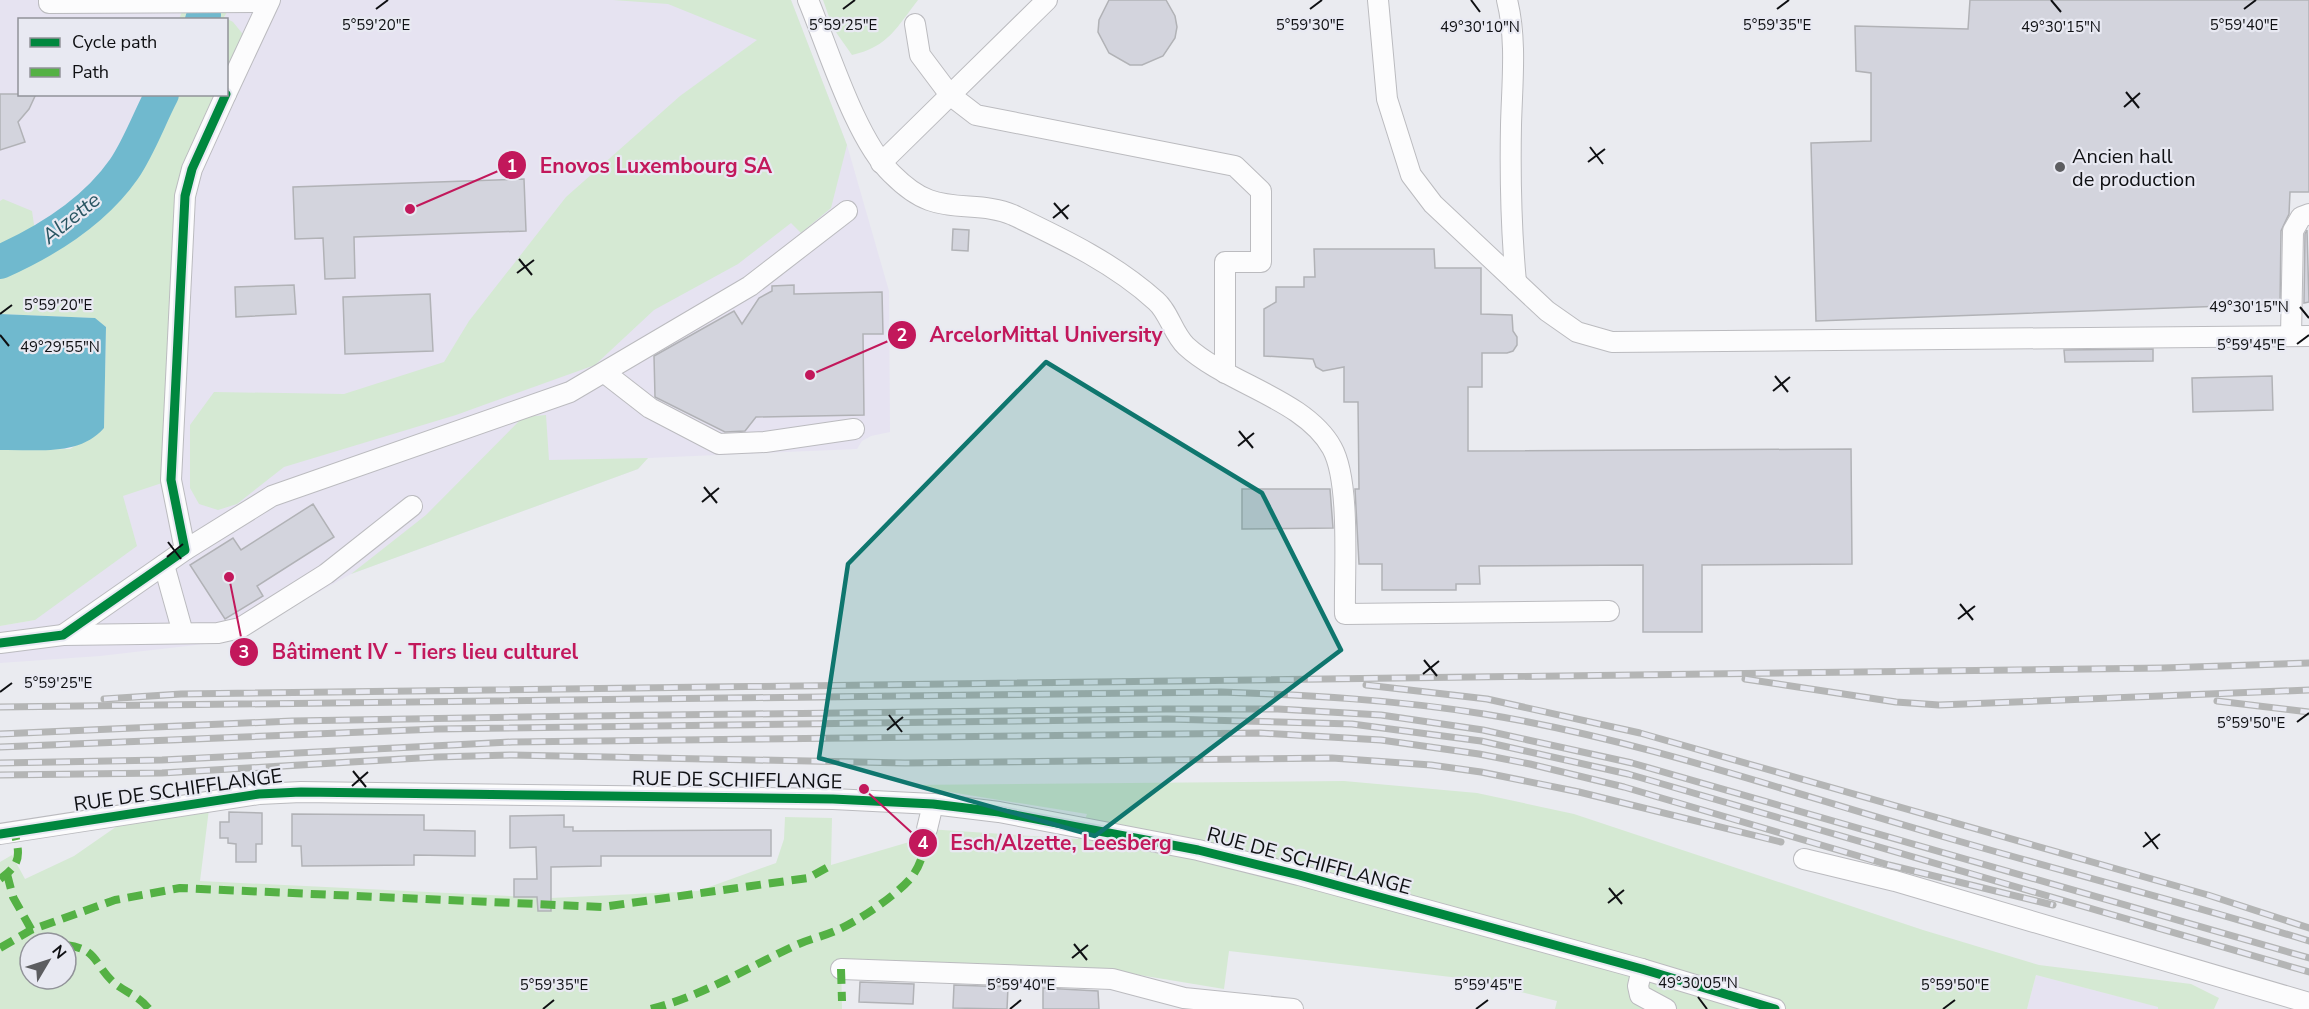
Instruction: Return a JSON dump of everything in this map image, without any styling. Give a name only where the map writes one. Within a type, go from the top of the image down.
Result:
[{"type":"street","points":[[49,0],[49,3],[269,1],[228,90]]},
{"type":"street","points":[[808,0],[865,137],[881,163],[904,184],[930,201],[998,208],[1084,249],[1158,302],[1184,345],[1225,373],[1308,420],[1332,449],[1343,483],[1345,614],[1609,611]]},
{"type":"street","points":[[881,163],[1047,0]]},
{"type":"street","points":[[1378,0],[1387,99],[1411,175],[1433,204],[1547,311],[1576,332],[1612,342],[2300,336],[2294,289],[2293,231],[2301,217],[2309,214]]},
{"type":"street","points":[[1507,0],[1511,16],[1512,57],[1509,216],[1516,282]]},
{"type":"street","points":[[915,24],[920,55],[950,95],[976,115],[1234,166],[1261,191],[1261,262],[1225,262],[1225,373]]},
{"type":"street","points":[[185,550],[171,480],[184,196],[192,169],[225,96]]},
{"type":"street","points":[[63,635],[185,550],[272,496],[570,392],[750,286],[847,211]]},
{"type":"street","points":[[605,373],[650,408],[719,444],[765,442],[855,429]]},
{"type":"street","points":[[0,643],[63,635],[218,633],[240,628],[326,574],[412,506]]},
{"type":"street","points":[[164,565],[183,633]]},
{"type":"street","name":"RUE DE SCHIFFLANGE","points":[[0,834],[259,794],[301,792],[821,799],[933,804],[1031,817],[1198,850],[1642,969],[1775,1009]]},
{"type":"street","points":[[927,829],[933,804]]},
{"type":"street","points":[[1804,859],[1895,881],[2309,1003]]},
{"type":"street","points":[[841,969],[1112,979],[1184,998],[1293,1009]]},
{"type":"street","points":[[1642,969],[1638,986],[1640,995],[1666,1009]]},
{"type":"highlighted area","points":[[1046,362],[1262,493],[1341,650],[1095,836],[819,758],[848,564]]},
{"type":"shaded area","points":[[0,0],[187,0],[179,18],[18,18],[18,96],[161,96],[124,168],[88,210],[36,246],[36,226],[3,199],[0,201]]},
{"type":"shaded area","points":[[235,0],[791,0],[847,145],[889,291],[890,432],[871,436],[862,441],[857,449],[648,458],[638,469],[351,574],[256,627],[213,643],[100,656],[0,663],[0,626],[35,620],[123,495],[185,196],[250,43],[228,21],[228,18],[224,17]]},
{"type":"shaded area","points":[[2036,975],[2159,1007],[2158,1009],[2027,1009]]},
{"type":"green space","points":[[187,0],[235,0],[224,17],[226,18],[179,18]]},
{"type":"green space","points":[[613,0],[791,0],[847,145],[831,208],[801,233],[791,223],[738,264],[654,310],[595,365],[456,415],[284,467],[237,504],[218,510],[199,504],[190,488],[190,425],[214,392],[344,394],[444,362],[469,321],[566,197],[680,96],[757,40],[668,4]]},
{"type":"green space","points":[[823,0],[918,0],[891,35],[875,47],[852,55],[833,28]]},
{"type":"green space","points":[[228,19],[250,43],[228,92]]},
{"type":"green space","points":[[161,96],[225,96],[192,169],[171,480],[123,496],[137,546],[35,620],[0,626],[0,450],[70,449],[104,428],[106,327],[94,318],[0,314],[0,201],[3,199],[32,211],[37,245],[88,210],[124,169]]},
{"type":"green space","points":[[546,415],[549,460],[648,458],[638,469],[351,574],[426,515],[523,417]]},
{"type":"green space","points":[[1344,781],[1477,793],[1574,814],[1923,930],[2039,965],[2191,984],[2219,998],[2214,1009],[2158,1009],[2158,1007],[2036,975],[2027,1009],[1555,1009],[1557,1001],[1468,979],[1229,951],[1224,989],[1115,971],[841,961],[842,1009],[0,1009],[0,862],[12,855],[25,879],[74,856],[136,813],[210,801],[200,881],[551,898],[698,891],[776,863],[784,839],[785,817],[832,818],[831,865],[916,840],[927,829],[1078,839],[1087,814],[906,785]]},
{"type":"water","points":[[0,314],[95,318],[106,327],[104,428],[94,437],[82,444],[56,449],[0,450]]},
{"type":"building","points":[[1109,0],[1166,0],[1175,16],[1177,27],[1175,38],[1163,56],[1142,65],[1130,65],[1109,53],[1098,32],[1099,20]]},
{"type":"building","name":"Ancien hall de production","points":[[1970,0],[2309,0],[2309,192],[2290,192],[2289,214],[2281,231],[2280,304],[1816,321],[1811,143],[1871,141],[1871,73],[1856,71],[1855,26],[1968,29]]},
{"type":"building","points":[[0,94],[35,96],[29,109],[18,122],[25,142],[0,150]]},
{"type":"building","points":[[524,179],[526,231],[354,237],[355,278],[325,279],[323,238],[295,239],[293,187]]},
{"type":"building","points":[[953,229],[969,230],[968,251],[952,250]]},
{"type":"building","points":[[2307,230],[2309,302],[2304,303],[2305,234]]},
{"type":"building","points":[[1314,249],[1434,249],[1435,268],[1481,268],[1481,314],[1512,315],[1517,345],[1513,351],[1507,353],[1482,353],[1482,387],[1468,387],[1468,451],[1851,449],[1852,564],[1702,565],[1702,632],[1643,632],[1643,565],[1479,566],[1480,584],[1456,584],[1456,590],[1382,590],[1382,564],[1359,564],[1355,489],[1359,489],[1358,402],[1344,402],[1344,367],[1323,371],[1316,367],[1313,359],[1264,356],[1264,309],[1276,302],[1276,287],[1304,287],[1304,277],[1315,277]]},
{"type":"building","points":[[294,285],[296,314],[236,317],[235,287]]},
{"type":"building","points":[[794,285],[794,294],[882,292],[883,334],[863,334],[864,415],[756,417],[745,431],[725,432],[655,397],[654,356],[734,311],[742,324],[759,298],[772,291],[772,286]]},
{"type":"building","points":[[430,294],[433,351],[345,354],[343,297]]},
{"type":"building","points":[[2153,349],[2153,361],[2065,362],[2064,350]]},
{"type":"building","points":[[2272,376],[2273,410],[2193,412],[2192,378]]},
{"type":"building","points":[[1242,489],[1330,489],[1333,528],[1242,529]]},
{"type":"building","points":[[313,504],[334,537],[257,586],[263,596],[225,619],[190,565],[233,538],[241,550]]},
{"type":"building","points":[[229,812],[262,813],[262,844],[256,844],[256,862],[236,862],[236,844],[228,843],[228,838],[220,838],[220,822],[229,822]]},
{"type":"building","points":[[292,814],[424,815],[424,830],[475,831],[475,856],[414,855],[414,865],[302,866],[301,846],[292,846]]},
{"type":"building","points":[[564,815],[564,827],[573,827],[573,831],[771,830],[771,856],[601,856],[601,866],[551,867],[551,911],[538,911],[537,897],[514,897],[514,879],[537,879],[536,847],[510,848],[510,816]]},
{"type":"building","points":[[860,982],[914,984],[913,1004],[859,1002]]},
{"type":"building","points":[[954,985],[1008,987],[1007,1009],[953,1008]]},
{"type":"building","points":[[1043,988],[1098,991],[1099,1009],[1043,1009]]},
{"type":"waterway","name":"Alzette","points":[[0,262],[52,235],[99,199],[124,169],[161,96]]},
{"type":"railway","points":[[104,699],[181,694],[2163,668],[2309,663]]},
{"type":"railway","points":[[1745,679],[1896,702],[1939,705],[2309,690]]},
{"type":"railway","points":[[1366,685],[1487,699],[1640,733],[2208,895],[2309,928]]},
{"type":"railway","points":[[0,707],[1221,692],[1386,702],[1484,714],[1657,752],[2309,941]]},
{"type":"railway","points":[[2217,701],[2309,712]]},
{"type":"railway","points":[[0,734],[292,721],[587,716],[1166,709],[1278,709],[1381,715],[1483,730],[1632,763],[2309,958]]},
{"type":"railway","points":[[0,747],[437,729],[1167,719],[1352,724],[1481,741],[1628,774],[2309,972]]},
{"type":"railway","points":[[0,763],[162,760],[512,742],[1260,733],[1381,740],[1479,754],[1624,787],[1889,865],[2053,905]]},
{"type":"railway","points":[[0,775],[162,773],[437,757],[512,755],[905,763],[1332,758],[1431,765],[1481,772],[1579,792],[1781,842]]},
{"type":"marked path","points":[[651,1009],[688,997],[797,945],[844,927],[864,915],[885,901],[910,879],[922,856],[927,829]]},
{"type":"marked path","points":[[0,879],[12,868],[18,858],[14,831]]},
{"type":"marked path","points":[[0,948],[31,930],[115,900],[180,888],[602,907],[808,878],[830,866]]},
{"type":"marked path","points":[[7,874],[13,897],[32,931]]},
{"type":"marked path","points":[[78,948],[94,957],[112,981],[149,1009]]},
{"type":"marked path","points":[[841,969],[842,1001]]},
{"type":"cycle path","points":[[0,643],[63,635],[185,550],[171,480],[185,196],[192,169],[225,96]]},
{"type":"cycle path","points":[[0,834],[259,794],[301,792],[833,799],[933,804],[999,812],[1198,850],[1299,875],[1642,969],[1775,1009]]},
{"type":"place","name":"Ancien hall de production","points":[[2060,167]]},
{"type":"place","name":"Enovos Luxembourg SA","points":[[410,209]]},
{"type":"place","name":"ArcelorMittal University","points":[[810,375]]},
{"type":"place","name":"Bâtiment IV - Tiers lieu culturel","points":[[229,577]]},
{"type":"place","name":"Esch/Alzette, Leesberg","points":[[864,789]]}]
